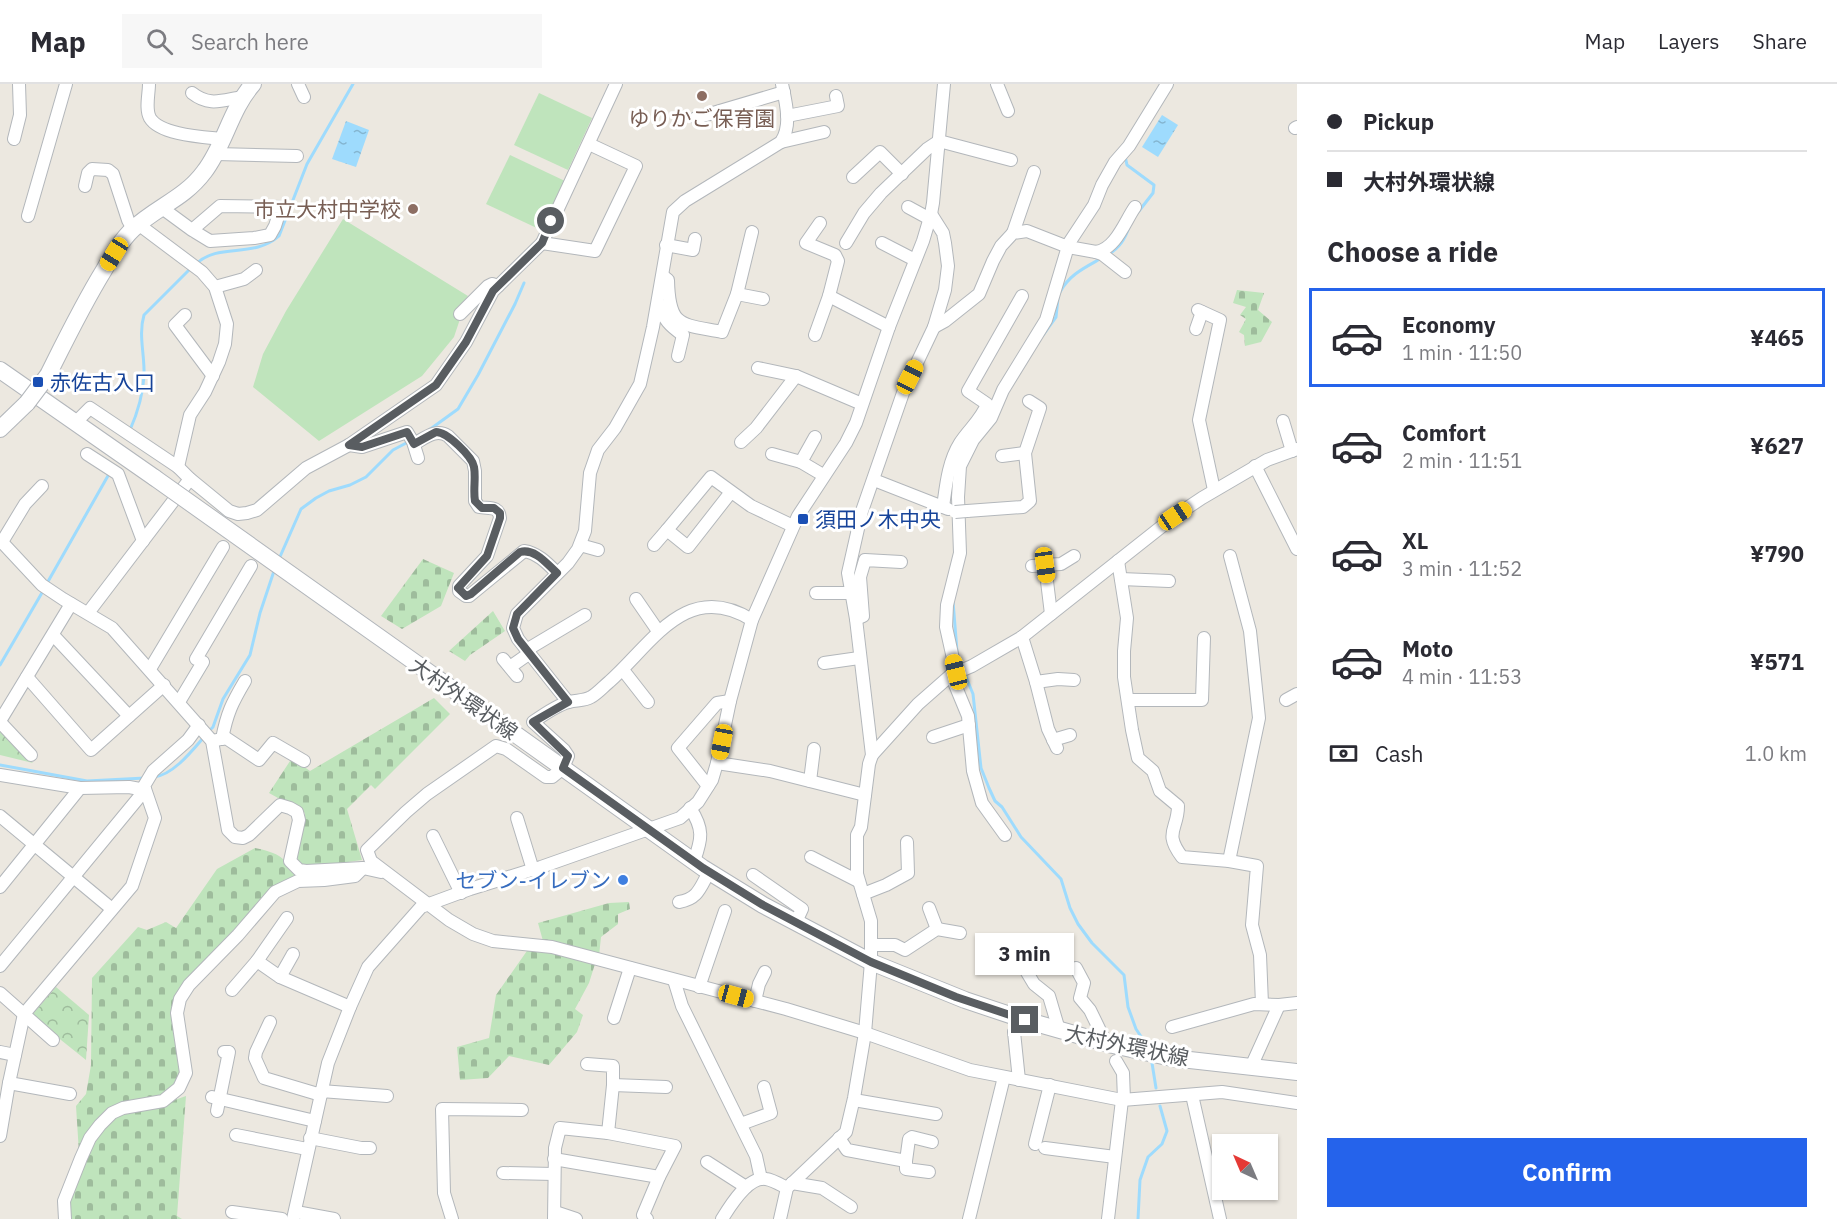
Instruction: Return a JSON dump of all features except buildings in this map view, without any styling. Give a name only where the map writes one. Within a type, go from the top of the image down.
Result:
[{"type":"main road","points":[[0,429],[27,403],[48,375],[88,296],[121,242],[135,227],[182,195],[206,170],[248,90]]},
{"type":"main road","name":"大村外環状線","points":[[0,370],[708,872],[763,905],[871,962],[956,997],[1059,1030],[1172,1058],[1297,1072]]},
{"type":"street","points":[[14,139],[20,115],[19,84]]},
{"type":"street","points":[[28,216],[66,84]]},
{"type":"street","points":[[149,84],[150,118],[160,128],[188,135],[219,147],[297,156]]},
{"type":"street","points":[[298,84],[304,97]]},
{"type":"street","points":[[76,422],[90,408],[178,467],[229,511],[238,514],[258,510],[306,468],[349,445],[436,385],[466,342],[493,291],[542,243],[616,84]]},
{"type":"street","points":[[334,1219],[295,1216],[328,1063],[369,967],[421,907],[680,818],[698,802],[708,786],[717,763],[730,701],[752,620],[793,526],[856,423],[888,327],[930,216],[944,84]]},
{"type":"street","points":[[997,84],[1008,111]]},
{"type":"street","points":[[1005,835],[982,803],[973,771],[968,716],[955,673],[946,627],[947,606],[960,553],[957,498],[960,466],[973,440],[991,418],[1003,390],[1046,320],[1068,247],[1094,205],[1115,162],[1130,146],[1167,84]]},
{"type":"street","points":[[696,118],[783,88],[787,116],[786,135],[781,142]]},
{"type":"street","points":[[192,93],[199,99],[213,102],[248,90]]},
{"type":"street","points":[[787,116],[838,105]]},
{"type":"street","points":[[568,702],[518,639],[513,628],[517,614],[568,563],[580,545],[585,531],[590,473],[598,450],[615,428],[640,384],[658,300],[673,212],[685,201],[781,142],[824,132]]},
{"type":"street","points":[[846,243],[864,213],[881,193],[927,149],[939,141],[1011,160]]},
{"type":"street","points":[[542,243],[595,251],[636,166],[589,144]]},
{"type":"street","points":[[853,177],[880,152],[902,174]]},
{"type":"street","points":[[85,186],[88,173],[92,169],[108,170],[113,174],[128,220],[202,272],[215,286],[227,324],[225,345],[213,376],[190,415],[178,467]]},
{"type":"street","points":[[934,327],[979,294],[1001,246],[1013,233],[1034,172]]},
{"type":"street","points":[[162,208],[192,230],[210,241],[270,235],[281,207],[220,206],[192,230]]},
{"type":"street","points":[[787,1219],[780,1219],[790,1186],[846,1132],[854,1100],[865,1033],[871,962],[871,921],[858,881],[857,834],[861,827],[872,755],[856,619],[848,573],[862,511],[904,390],[934,327],[945,290],[948,266],[943,233],[930,216],[908,207]]},
{"type":"street","points":[[1102,255],[1118,235],[1135,207]]},
{"type":"street","points":[[815,335],[838,261],[835,255],[806,243],[820,223]]},
{"type":"street","points":[[1013,233],[1028,231],[1068,247],[1102,255],[1125,272]]},
{"type":"street","points":[[662,276],[668,280],[671,310],[680,322],[722,332],[737,294],[752,232]]},
{"type":"street","points":[[666,245],[693,250],[695,238]]},
{"type":"street","points":[[882,243],[915,260]]},
{"type":"street","points":[[215,286],[244,279],[256,270]]},
{"type":"street","points":[[460,314],[488,286],[492,284],[498,286]]},
{"type":"street","points":[[737,294],[763,299]]},
{"type":"street","points":[[829,296],[888,327]]},
{"type":"street","points":[[955,510],[948,474],[959,445],[983,414],[987,404],[968,392],[1022,296]]},
{"type":"street","points":[[658,300],[662,315],[683,335],[678,356]]},
{"type":"street","points":[[1196,329],[1200,311],[1220,320],[1199,420],[1214,490]]},
{"type":"street","points":[[185,315],[176,325],[213,376]]},
{"type":"street","points":[[758,368],[796,376],[862,404]]},
{"type":"street","points":[[741,442],[756,428],[796,376]]},
{"type":"street","points":[[874,480],[955,510],[1023,507],[1030,501],[1025,453],[1040,408],[1029,401]]},
{"type":"street","points":[[872,755],[918,704],[955,673],[972,666],[1022,637],[1175,516],[1214,490],[1255,466],[1294,450],[1283,421]]},
{"type":"street","points":[[349,445],[362,447],[407,432],[418,458]]},
{"type":"street","points":[[412,440],[436,432],[448,436],[473,461],[474,498],[477,505],[482,508],[494,508],[500,513],[487,556],[459,586],[459,591],[469,596],[524,550],[543,559],[557,573]]},
{"type":"street","points":[[801,462],[815,437]]},
{"type":"street","points":[[1002,456],[1025,453]]},
{"type":"street","points":[[87,454],[118,474],[143,541]]},
{"type":"street","points":[[772,454],[801,462],[823,475]]},
{"type":"street","points":[[1255,466],[1297,549]]},
{"type":"street","points":[[654,545],[711,477],[751,506],[793,526]]},
{"type":"street","points":[[88,613],[190,479]]},
{"type":"street","points":[[42,486],[25,504],[1,541],[42,585],[112,628],[209,734],[228,830],[235,837],[243,838],[280,805],[297,812],[298,820],[290,861],[294,867],[306,871],[363,868],[388,874]]},
{"type":"street","points":[[667,530],[687,546],[731,492]]},
{"type":"street","points":[[580,545],[598,550]]},
{"type":"street","points":[[150,669],[224,548]]},
{"type":"street","points":[[1051,614],[1039,565],[1061,564],[1074,556]]},
{"type":"street","points":[[1229,861],[1259,718],[1250,631],[1230,556]]},
{"type":"street","points":[[856,619],[863,616],[860,577],[864,560],[901,562]]},
{"type":"street","points":[[1119,561],[1127,618],[1124,677],[1138,758],[1153,771],[1160,791],[1181,803],[1172,830],[1172,841],[1182,857],[1257,866],[1252,925],[1260,955],[1262,1004]]},
{"type":"street","points":[[179,702],[203,662],[196,658],[251,566]]},
{"type":"street","points":[[1121,579],[1169,581]]},
{"type":"street","points":[[816,593],[850,593]]},
{"type":"street","points":[[636,598],[658,631]]},
{"type":"street","points":[[31,755],[0,722],[53,635],[67,602]]},
{"type":"street","points":[[752,620],[739,612],[717,606],[697,609],[685,614],[658,631],[623,670],[592,697],[568,702],[533,722],[568,756],[563,768],[552,777],[546,777],[506,749],[496,746],[427,794],[406,812],[367,850],[371,861],[449,920],[473,934],[493,941],[552,947],[755,1001],[865,1033],[970,1070],[1123,1100],[1222,1092],[1297,1103]]},
{"type":"street","points":[[510,667],[529,651],[585,615]]},
{"type":"street","points":[[53,635],[129,716]]},
{"type":"street","points":[[1022,637],[1048,729],[1055,744],[1070,735]]},
{"type":"street","points":[[1128,700],[1202,700],[1204,638]]},
{"type":"street","points":[[824,663],[860,658]]},
{"type":"street","points":[[623,670],[648,702]]},
{"type":"street","points":[[27,677],[92,750],[164,685]]},
{"type":"street","points":[[1036,682],[1058,678],[1074,680]]},
{"type":"street","points":[[209,734],[227,715],[245,681]]},
{"type":"street","points":[[708,786],[678,748],[717,703],[730,701]]},
{"type":"street","points":[[933,737],[969,725]]},
{"type":"street","points":[[0,966],[144,788],[153,771],[188,740],[209,734],[226,738],[259,760],[273,742],[304,761]]},
{"type":"street","points":[[810,781],[814,749]]},
{"type":"street","points":[[717,763],[770,771],[865,795]]},
{"type":"street","points":[[0,775],[80,788],[144,788]]},
{"type":"street","points":[[0,887],[80,788]]},
{"type":"street","points":[[0,1135],[24,1014],[132,886],[155,818],[144,788]]},
{"type":"street","points":[[690,808],[701,831],[700,846],[694,861]]},
{"type":"street","points":[[0,816],[112,909]]},
{"type":"street","points":[[517,818],[533,870]]},
{"type":"street","points":[[433,836],[461,892]]},
{"type":"street","points":[[863,894],[908,873],[907,842]]},
{"type":"street","points":[[811,856],[858,881]]},
{"type":"street","points":[[65,1219],[64,1201],[67,1192],[90,1138],[100,1125],[112,1113],[123,1108],[163,1101],[179,1088],[186,1073],[177,1013],[180,999],[189,985],[238,935],[275,892],[298,881],[356,876],[363,868]]},
{"type":"street","points":[[679,902],[690,900],[697,893],[708,872]]},
{"type":"street","points":[[753,875],[802,909],[796,922]]},
{"type":"street","points":[[929,908],[937,929]]},
{"type":"street","points":[[699,987],[724,911]]},
{"type":"street","points":[[232,990],[257,961],[287,918]]},
{"type":"street","points":[[871,945],[895,945],[905,950],[937,929],[960,933]]},
{"type":"street","points":[[1012,947],[1034,984],[1049,996],[1059,1030]]},
{"type":"street","points":[[280,977],[293,954]]},
{"type":"street","points":[[257,961],[280,977],[350,1007]]},
{"type":"street","points":[[614,1018],[630,968]]},
{"type":"street","points":[[1076,968],[1084,982],[1080,998],[1090,1010],[1106,1043]]},
{"type":"street","points":[[755,1001],[765,972]]},
{"type":"street","points":[[674,980],[682,1006],[756,1156],[760,1179]]},
{"type":"street","points":[[0,993],[53,1040]]},
{"type":"street","points":[[1172,1027],[1254,1004],[1297,1003]]},
{"type":"street","points":[[1251,1067],[1279,1005]]},
{"type":"street","points":[[270,1022],[255,1058],[264,1078],[321,1093],[382,1092]]},
{"type":"street","points":[[1014,1032],[1019,1080]]},
{"type":"street","points":[[0,1052],[15,1054]]},
{"type":"street","points":[[224,1052],[229,1052],[216,1102],[315,1121]]},
{"type":"street","points":[[1107,1219],[1123,1100],[1123,1073],[1116,1061]]},
{"type":"street","points":[[587,1064],[613,1066],[608,1132]]},
{"type":"street","points":[[969,1219],[1004,1077]]},
{"type":"street","points":[[9,1083],[70,1094]]},
{"type":"street","points":[[613,1085],[666,1088]]},
{"type":"street","points":[[1050,1085],[1040,1146],[1115,1157]]},
{"type":"street","points":[[741,1124],[771,1113],[764,1087]]},
{"type":"street","points":[[1192,1095],[1220,1219]]},
{"type":"street","points":[[854,1100],[936,1114]]},
{"type":"street","points":[[452,1219],[444,1193],[442,1109],[514,1106]]},
{"type":"street","points":[[576,1219],[554,1216],[554,1159],[560,1128],[608,1132],[675,1146],[643,1215],[647,1219]]},
{"type":"street","points":[[236,1136],[370,1148]]},
{"type":"street","points":[[930,1172],[906,1169],[906,1161],[909,1139],[912,1137],[932,1142]]},
{"type":"street","points":[[839,1138],[847,1150],[906,1161]]},
{"type":"street","points":[[554,1159],[659,1177]]},
{"type":"street","points":[[707,1162],[746,1187]]},
{"type":"street","points":[[503,1173],[554,1174]]},
{"type":"street","points":[[722,1219],[738,1194],[760,1179],[790,1186],[822,1188],[851,1207]]},
{"type":"street","points":[[232,1212],[282,1219]]},
{"type":"green space","points":[[539,93],[592,118],[568,170],[514,145]]},
{"type":"green space","points":[[510,155],[565,181],[541,230],[486,204]]},
{"type":"green space","points":[[343,219],[468,296],[456,312],[461,316],[454,337],[422,376],[319,441],[253,387],[263,354],[286,311]]},
{"type":"green space","points":[[1237,290],[1264,293],[1258,310],[1272,322],[1261,342],[1245,346],[1244,335],[1239,332],[1246,319],[1240,315],[1246,307],[1233,303]]},
{"type":"green space","points":[[423,559],[454,573],[441,606],[402,629],[381,616]]},
{"type":"green space","points":[[493,611],[505,631],[465,661],[449,651]]},
{"type":"green space","points":[[434,698],[450,714],[375,789],[371,785],[347,809],[362,860],[306,868],[297,861],[305,813],[269,793],[292,758],[310,771]]},
{"type":"green space","points":[[0,728],[33,763],[0,755]]},
{"type":"green space","points":[[255,848],[280,857],[295,875],[275,887],[179,998],[184,1073],[162,1099],[123,1105],[79,1153],[76,1106],[86,1094],[91,1065],[92,978],[138,927],[147,930],[166,922],[176,928],[217,869]]},
{"type":"green space","points":[[629,902],[630,909],[618,914],[618,924],[601,937],[599,956],[543,941],[538,923],[609,903]]},
{"type":"green space","points":[[529,948],[551,950],[595,964],[589,983],[575,1009],[583,1015],[577,1032],[549,1065],[509,1056],[488,1078],[460,1080],[457,1047],[489,1038],[496,995]]},
{"type":"green space","points":[[56,987],[89,1015],[86,1060],[31,1016]]},
{"type":"green space","points":[[186,1096],[177,1216],[182,1219],[68,1219],[68,1204],[88,1157],[102,1128],[112,1117]]},
{"type":"water","points":[[1162,115],[1178,125],[1158,157],[1142,147]]},
{"type":"water","points":[[346,121],[369,130],[356,167],[332,159]]},
{"type":"waterway","points":[[196,264],[205,257],[258,247],[279,236],[307,164],[353,84]]},
{"type":"waterway","points":[[1125,156],[1127,165],[1154,185],[1153,193],[1139,211]]},
{"type":"waterway","points":[[1109,254],[1122,242],[1129,227]]},
{"type":"waterway","points":[[1060,292],[1072,276],[1100,259]]},
{"type":"waterway","points":[[130,430],[143,383],[142,323],[144,315],[191,268]]},
{"type":"waterway","points":[[429,430],[458,409],[478,375],[524,283]]},
{"type":"waterway","points":[[1043,335],[1056,317],[1058,298]]},
{"type":"waterway","points":[[279,559],[301,509],[329,491],[350,485],[366,477],[393,450],[410,441]]},
{"type":"waterway","points":[[46,585],[109,474]]},
{"type":"waterway","points":[[208,732],[213,727],[223,699],[250,655],[260,613],[274,571]]},
{"type":"waterway","points":[[0,665],[43,591]]},
{"type":"waterway","points":[[953,601],[957,651]]},
{"type":"waterway","points":[[964,672],[973,694],[981,768],[995,801],[1002,807],[1021,837],[1061,879],[1070,908],[1092,943],[1124,975],[1128,1007],[1136,1029],[1144,1041]]},
{"type":"waterway","points":[[154,777],[175,767],[204,737]]},
{"type":"waterway","points":[[0,765],[87,781],[145,778]]},
{"type":"waterway","points":[[1152,1063],[1156,1088]]},
{"type":"waterway","points":[[1138,1219],[1140,1180],[1148,1157],[1162,1144],[1167,1131],[1160,1106]]},
{"type":"place","name":"ゆりかご保育園","points":[[702,96]]},
{"type":"place","name":"市立大村中学校","points":[[413,209]]},
{"type":"place","name":"赤佐古入口","points":[[38,382]]},
{"type":"place","name":"須田ノ木中央","points":[[803,519]]},
{"type":"place","name":"セブン-イレブン","points":[[623,880]]},
{"type":"route","points":[[551,221],[542,243],[493,291],[466,342],[436,385],[349,445],[362,447],[407,432],[414,444],[440,432],[448,436],[473,461],[475,501],[479,507],[497,510],[500,518],[487,556],[458,588],[466,596],[469,596],[524,550],[543,559],[557,573],[517,614],[513,628],[518,639],[568,702],[533,722],[568,756],[563,768],[703,868],[763,905],[871,962],[956,997],[1025,1020]]}]
